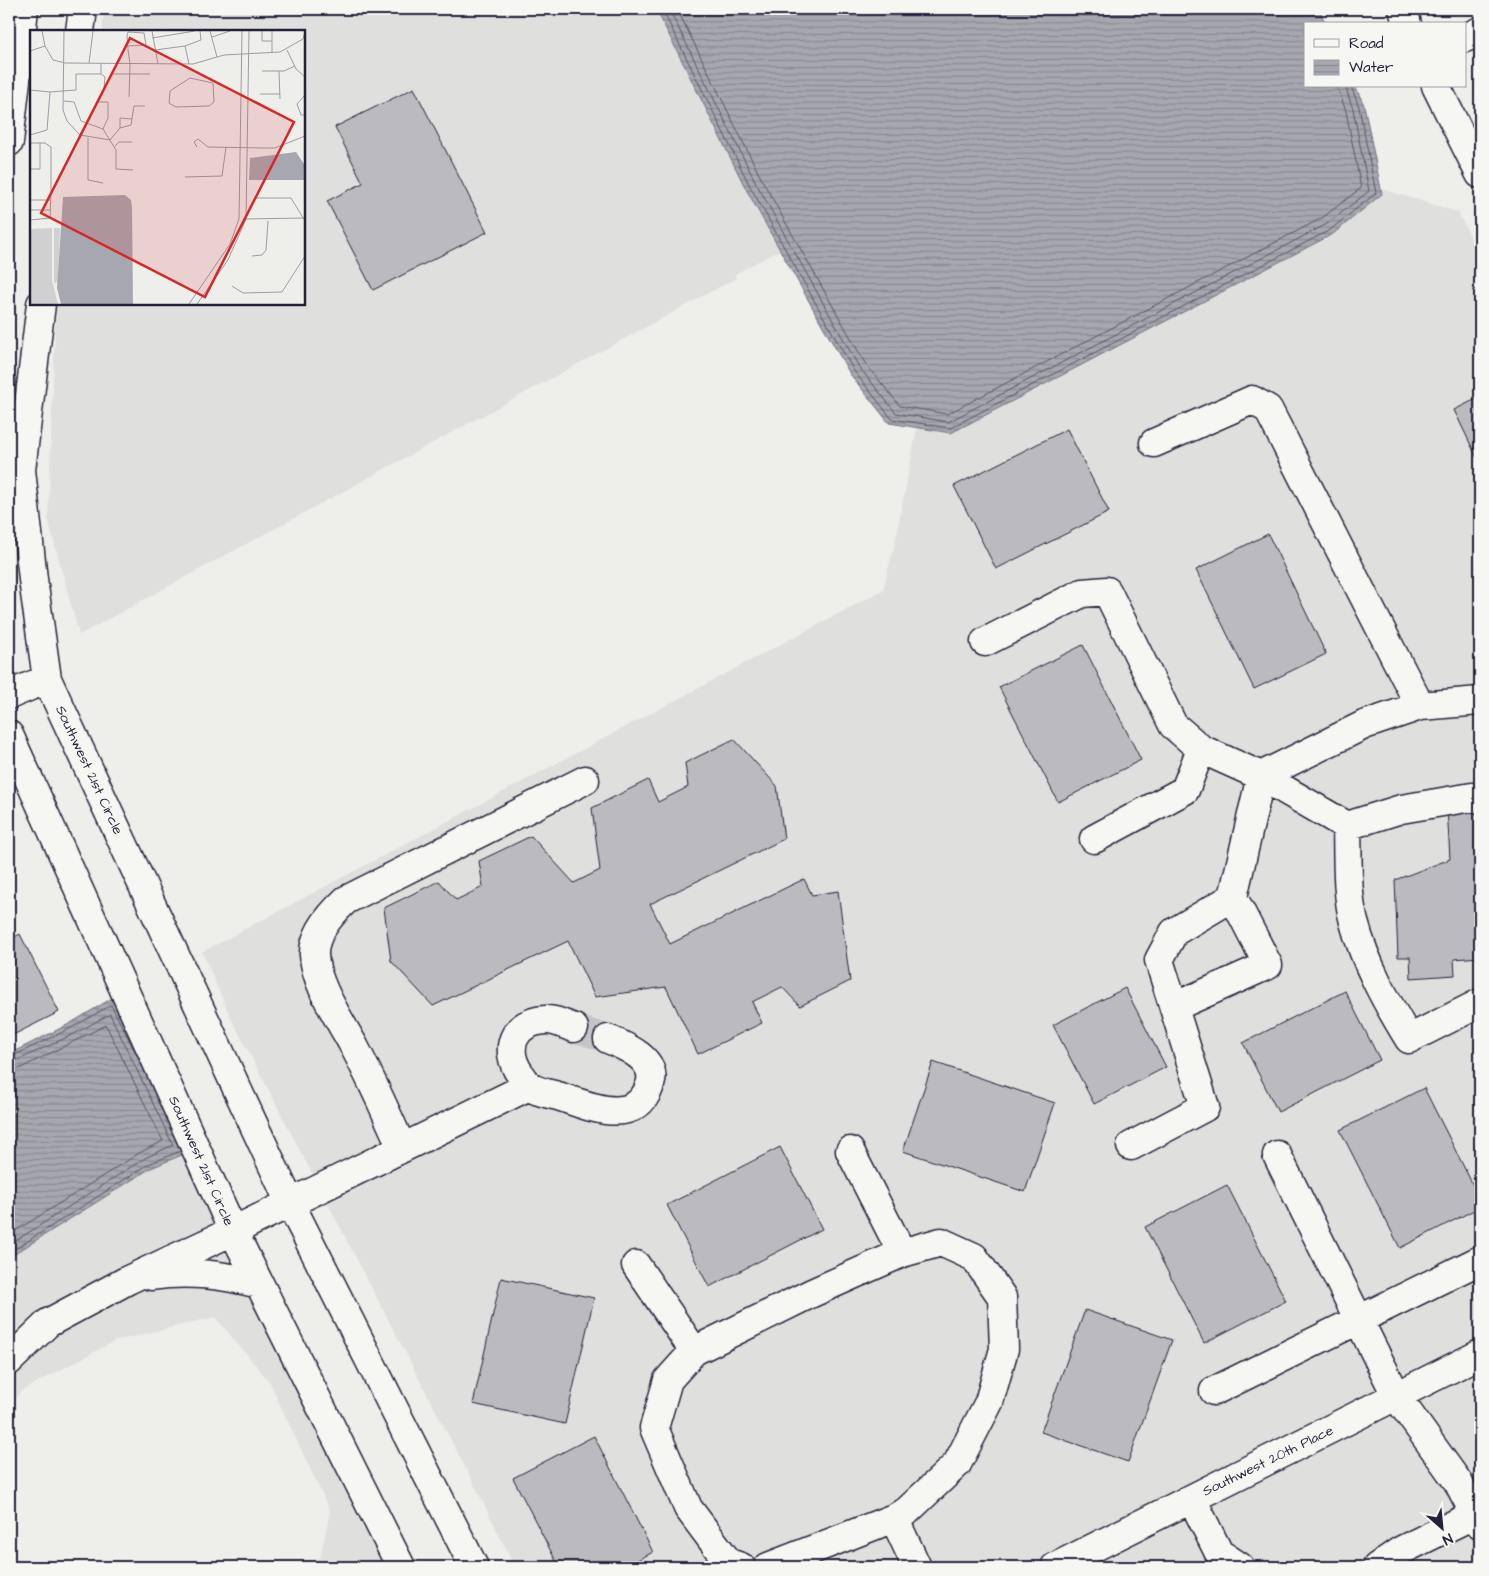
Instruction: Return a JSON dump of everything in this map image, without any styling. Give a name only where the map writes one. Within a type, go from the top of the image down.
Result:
[{"type":"street","points":[[9,142],[24,9]]},
{"type":"street","points":[[80,30],[83,9]]},
{"type":"street","points":[[1403,9],[1406,22]]},
{"type":"street","points":[[1466,38],[1480,31]]},
{"type":"street","points":[[1438,88],[1470,129],[1480,174]]},
{"type":"street","name":"Southwest 21st Circle","points":[[41,305],[21,470],[33,579],[47,679],[290,1203],[474,1567]]},
{"type":"street","points":[[1154,443],[1252,400],[1268,409],[1420,706]]},
{"type":"street","points":[[985,642],[1082,593],[1107,591],[1173,725],[1201,749],[1261,776],[1347,826],[1400,809],[1472,798],[1480,799]]},
{"type":"street","points":[[9,695],[47,679]]},
{"type":"street","points":[[1261,776],[1364,725],[1420,706],[1480,701]]},
{"type":"street","name":"Southwest 21st Circle","points":[[9,735],[233,1231],[401,1567]]},
{"type":"street","points":[[1094,839],[1185,790],[1201,749]]},
{"type":"street","points":[[1174,1007],[1268,965],[1233,897],[1261,776]]},
{"type":"street","points":[[402,1148],[379,1096],[318,976],[314,953],[322,930],[332,914],[346,900],[585,780]]},
{"type":"street","points":[[1347,826],[1354,921],[1365,956],[1387,1003],[1410,1039],[1480,1003]]},
{"type":"street","points":[[1131,1146],[1205,1107],[1158,960],[1174,932],[1233,897]]},
{"type":"street","points":[[574,1028],[548,1019],[529,1024],[520,1030],[513,1039],[511,1049],[513,1063],[529,1086],[607,1112],[622,1110],[634,1105],[645,1096],[651,1082],[650,1070],[643,1058],[630,1048],[608,1039]]},
{"type":"street","points":[[290,1203],[529,1086]]},
{"type":"street","points":[[850,1151],[902,1252]]},
{"type":"street","points":[[1277,1155],[1397,1396],[1458,1482],[1478,1519],[1400,1551],[1377,1567]]},
{"type":"street","name":"Southwest 21st Circle","points":[[9,1361],[48,1323],[128,1280],[290,1203]]},
{"type":"street","points":[[741,1567],[729,1563],[688,1508],[654,1428],[668,1380],[694,1351],[812,1293],[902,1252],[941,1242],[974,1257],[1002,1297],[1004,1349],[989,1402],[957,1464],[907,1511],[894,1518],[768,1567]]},
{"type":"street","points":[[1214,1390],[1480,1260]]},
{"type":"street","points":[[636,1265],[694,1351]]},
{"type":"street","points":[[128,1280],[166,1274],[203,1273],[229,1276],[258,1284]]},
{"type":"street","name":"Southwest 20th Place","points":[[1055,1567],[1480,1354]]},
{"type":"street","points":[[1192,1498],[1219,1553],[1240,1567]]},
{"type":"street","points":[[894,1518],[917,1567]]},
{"type":"shaded area","points":[[103,9],[656,9],[746,189],[780,250],[735,274],[736,278],[79,635],[48,519],[56,305],[305,305],[305,30],[103,30]]},
{"type":"shaded area","points":[[1381,189],[1458,212],[1480,256],[1480,1567],[515,1567],[475,1486],[230,1016],[202,952],[883,590],[895,543],[917,428],[951,433],[1333,234],[1382,194]]},
{"type":"shaded area","points":[[189,1152],[389,1567],[287,1567],[320,1558],[330,1511],[269,1381],[215,1317],[115,1341],[21,1391],[9,1408],[9,1260],[19,1251],[151,1168]]},
{"type":"water","points":[[656,9],[1319,9],[1325,22],[1304,22],[1304,88],[1356,88],[1364,105],[1382,194],[1333,234],[951,433],[889,423],[850,374],[746,189]]},
{"type":"water","points":[[114,997],[189,1152],[151,1168],[19,1251],[9,1260],[9,1054],[69,1024]]},
{"type":"building","points":[[414,88],[487,232],[373,290],[327,201],[363,183],[335,127]]},
{"type":"building","points":[[1480,397],[1480,464],[1454,410]]},
{"type":"building","points":[[1067,429],[1109,512],[996,569],[954,486]]},
{"type":"building","points":[[1268,534],[1326,654],[1254,689],[1196,570]]},
{"type":"building","points":[[1083,645],[1141,760],[1058,802],[999,687]]},
{"type":"building","points":[[734,739],[777,786],[784,839],[650,904],[670,944],[804,879],[812,895],[838,891],[850,981],[800,1006],[782,987],[752,1002],[762,1023],[698,1054],[666,987],[595,997],[568,941],[433,1006],[391,961],[384,908],[439,881],[456,900],[483,887],[479,861],[531,836],[574,883],[600,870],[592,808],[648,780],[658,802],[688,787],[685,763]]},
{"type":"building","points":[[1480,805],[1480,957],[1454,959],[1455,975],[1411,978],[1410,957],[1398,957],[1395,880],[1450,859],[1447,807]]},
{"type":"building","points":[[20,934],[59,1012],[9,1037],[9,940]]},
{"type":"building","points":[[1125,988],[1166,1067],[1094,1104],[1053,1025]]},
{"type":"building","points":[[1345,991],[1380,1060],[1278,1112],[1243,1043]]},
{"type":"building","points":[[933,1062],[1055,1103],[1025,1192],[903,1151]]},
{"type":"building","points":[[1424,1088],[1480,1199],[1480,1207],[1400,1248],[1340,1130]]},
{"type":"building","points":[[780,1147],[822,1229],[709,1287],[667,1205]]},
{"type":"building","points":[[1227,1185],[1286,1301],[1204,1343],[1145,1227]]},
{"type":"building","points":[[501,1278],[594,1298],[565,1424],[473,1404]]},
{"type":"building","points":[[1085,1310],[1172,1340],[1128,1462],[1041,1432]]},
{"type":"building","points":[[594,1436],[653,1552],[624,1567],[559,1567],[513,1478]]},
{"type":"tunnel","points":[[574,1028],[608,1039]]}]
